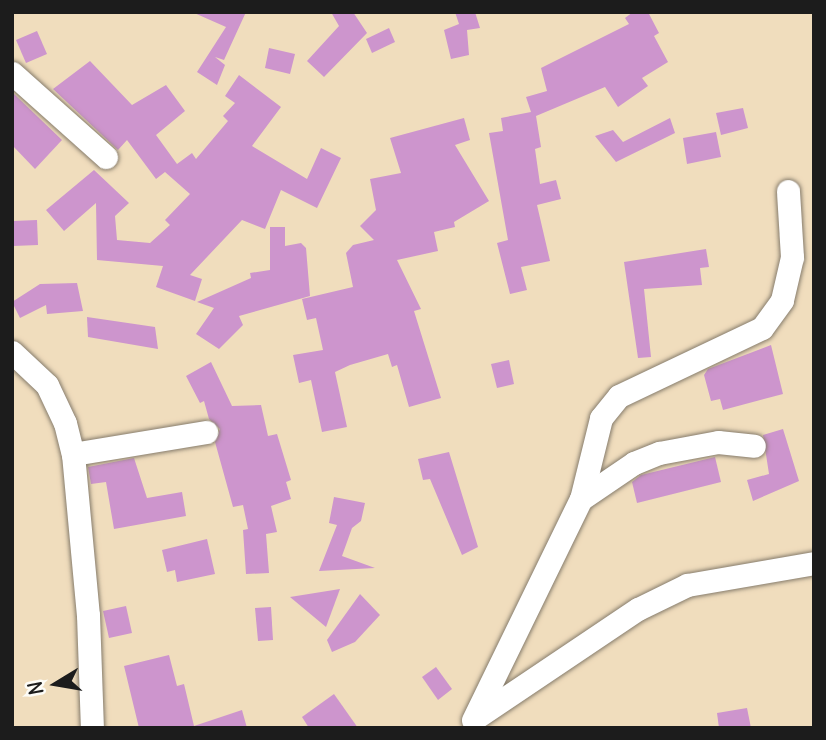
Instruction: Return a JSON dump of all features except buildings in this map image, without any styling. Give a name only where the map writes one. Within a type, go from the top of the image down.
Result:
[{"type":"street","points":[[12,73],[106,157]]},
{"type":"street","points":[[471,724],[581,499],[593,436],[601,418],[620,396],[762,328],[782,300],[792,257],[788,191]]},
{"type":"street","points":[[12,352],[47,385],[65,423],[73,454],[88,615],[92,728]]},
{"type":"street","points":[[73,454],[206,432]]},
{"type":"street","points":[[581,499],[625,468],[659,453],[718,442],[754,446]]},
{"type":"street","points":[[471,724],[638,609],[687,585],[814,563]]}]
